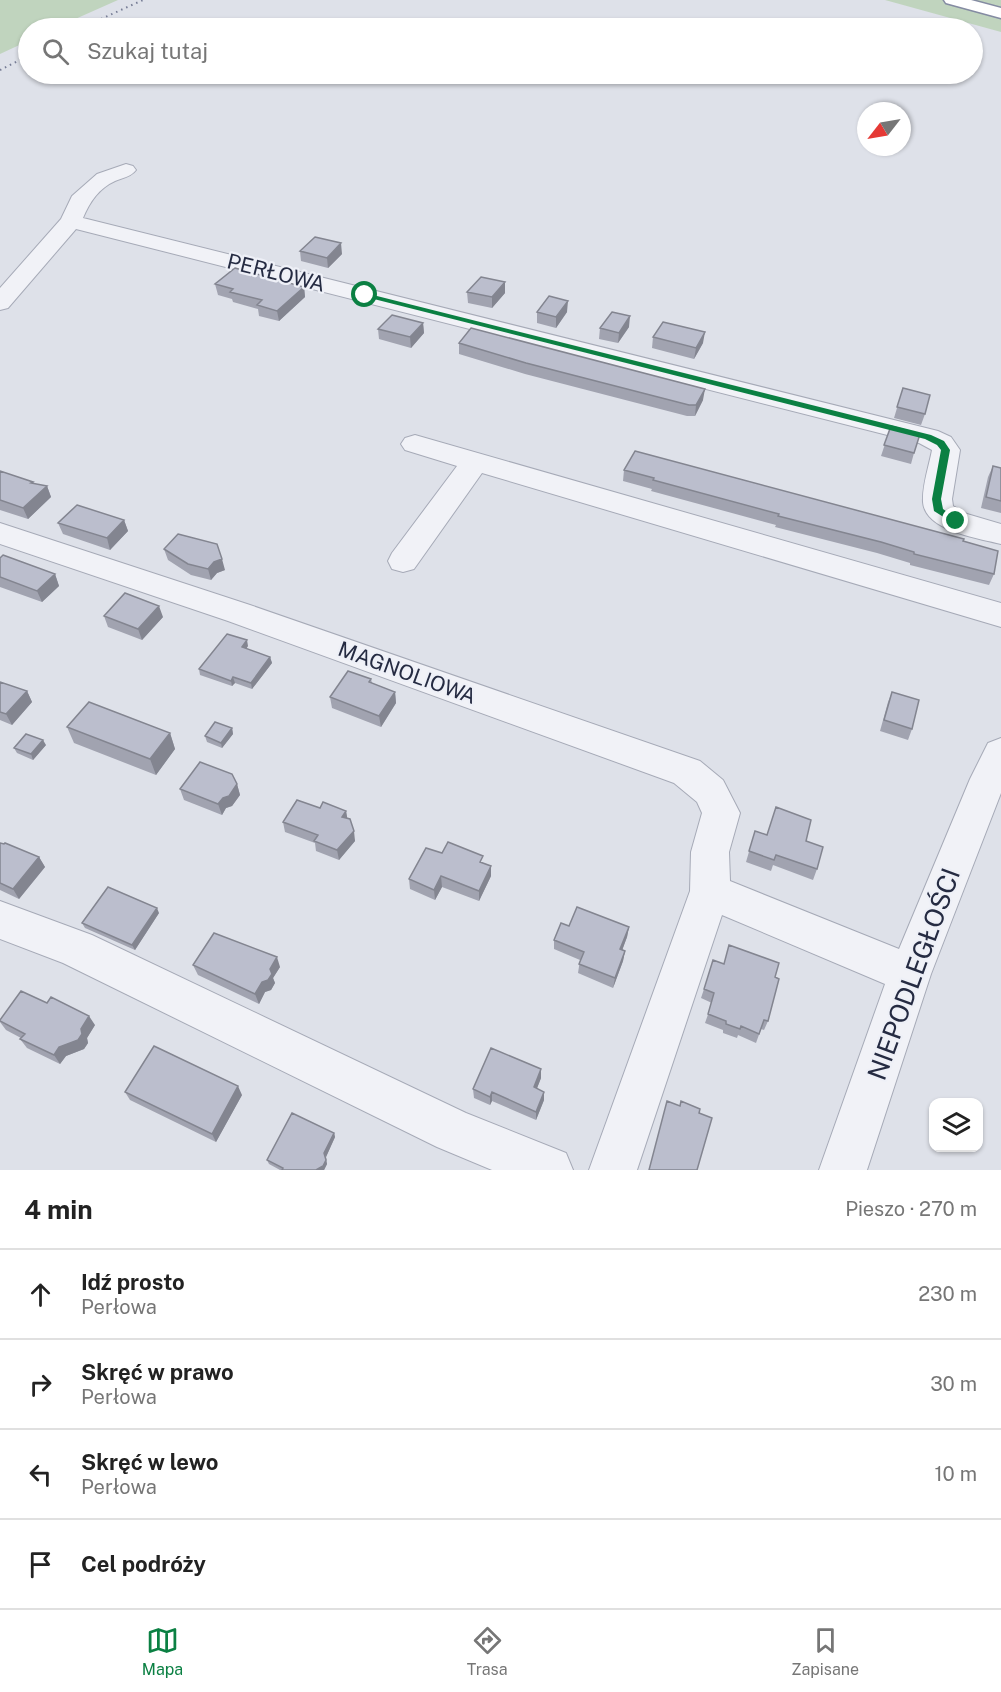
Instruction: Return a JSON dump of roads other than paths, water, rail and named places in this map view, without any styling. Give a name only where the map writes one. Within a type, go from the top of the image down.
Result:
[{"type":"highway","points":[[952,0],[1001,13]]},
{"type":"highway","points":[[978,0],[1001,6]]},
{"type":"street","points":[[0,303],[71,221],[80,200],[104,178],[126,170]]},
{"type":"street","name":"PERŁOWA","points":[[71,221],[928,437],[940,443],[946,450],[937,499],[939,511],[956,521],[1001,534]]},
{"type":"street","points":[[415,444],[1001,615]]},
{"type":"street","points":[[403,561],[475,462]]},
{"type":"street","name":"MAGNOLIOWA","points":[[0,533],[239,613],[687,772],[710,791],[721,813],[710,852],[710,891],[613,1170]]},
{"type":"street","name":"NIEPODLEGŁOŚCI","points":[[843,1170],[910,974],[995,766]]},
{"type":"street","points":[[710,891],[910,974]]},
{"type":"street","points":[[0,920],[77,949],[453,1131],[549,1170]]},
{"type":"railway","points":[[103,18],[143,0]]},
{"type":"railway","points":[[0,70],[18,61]]}]
